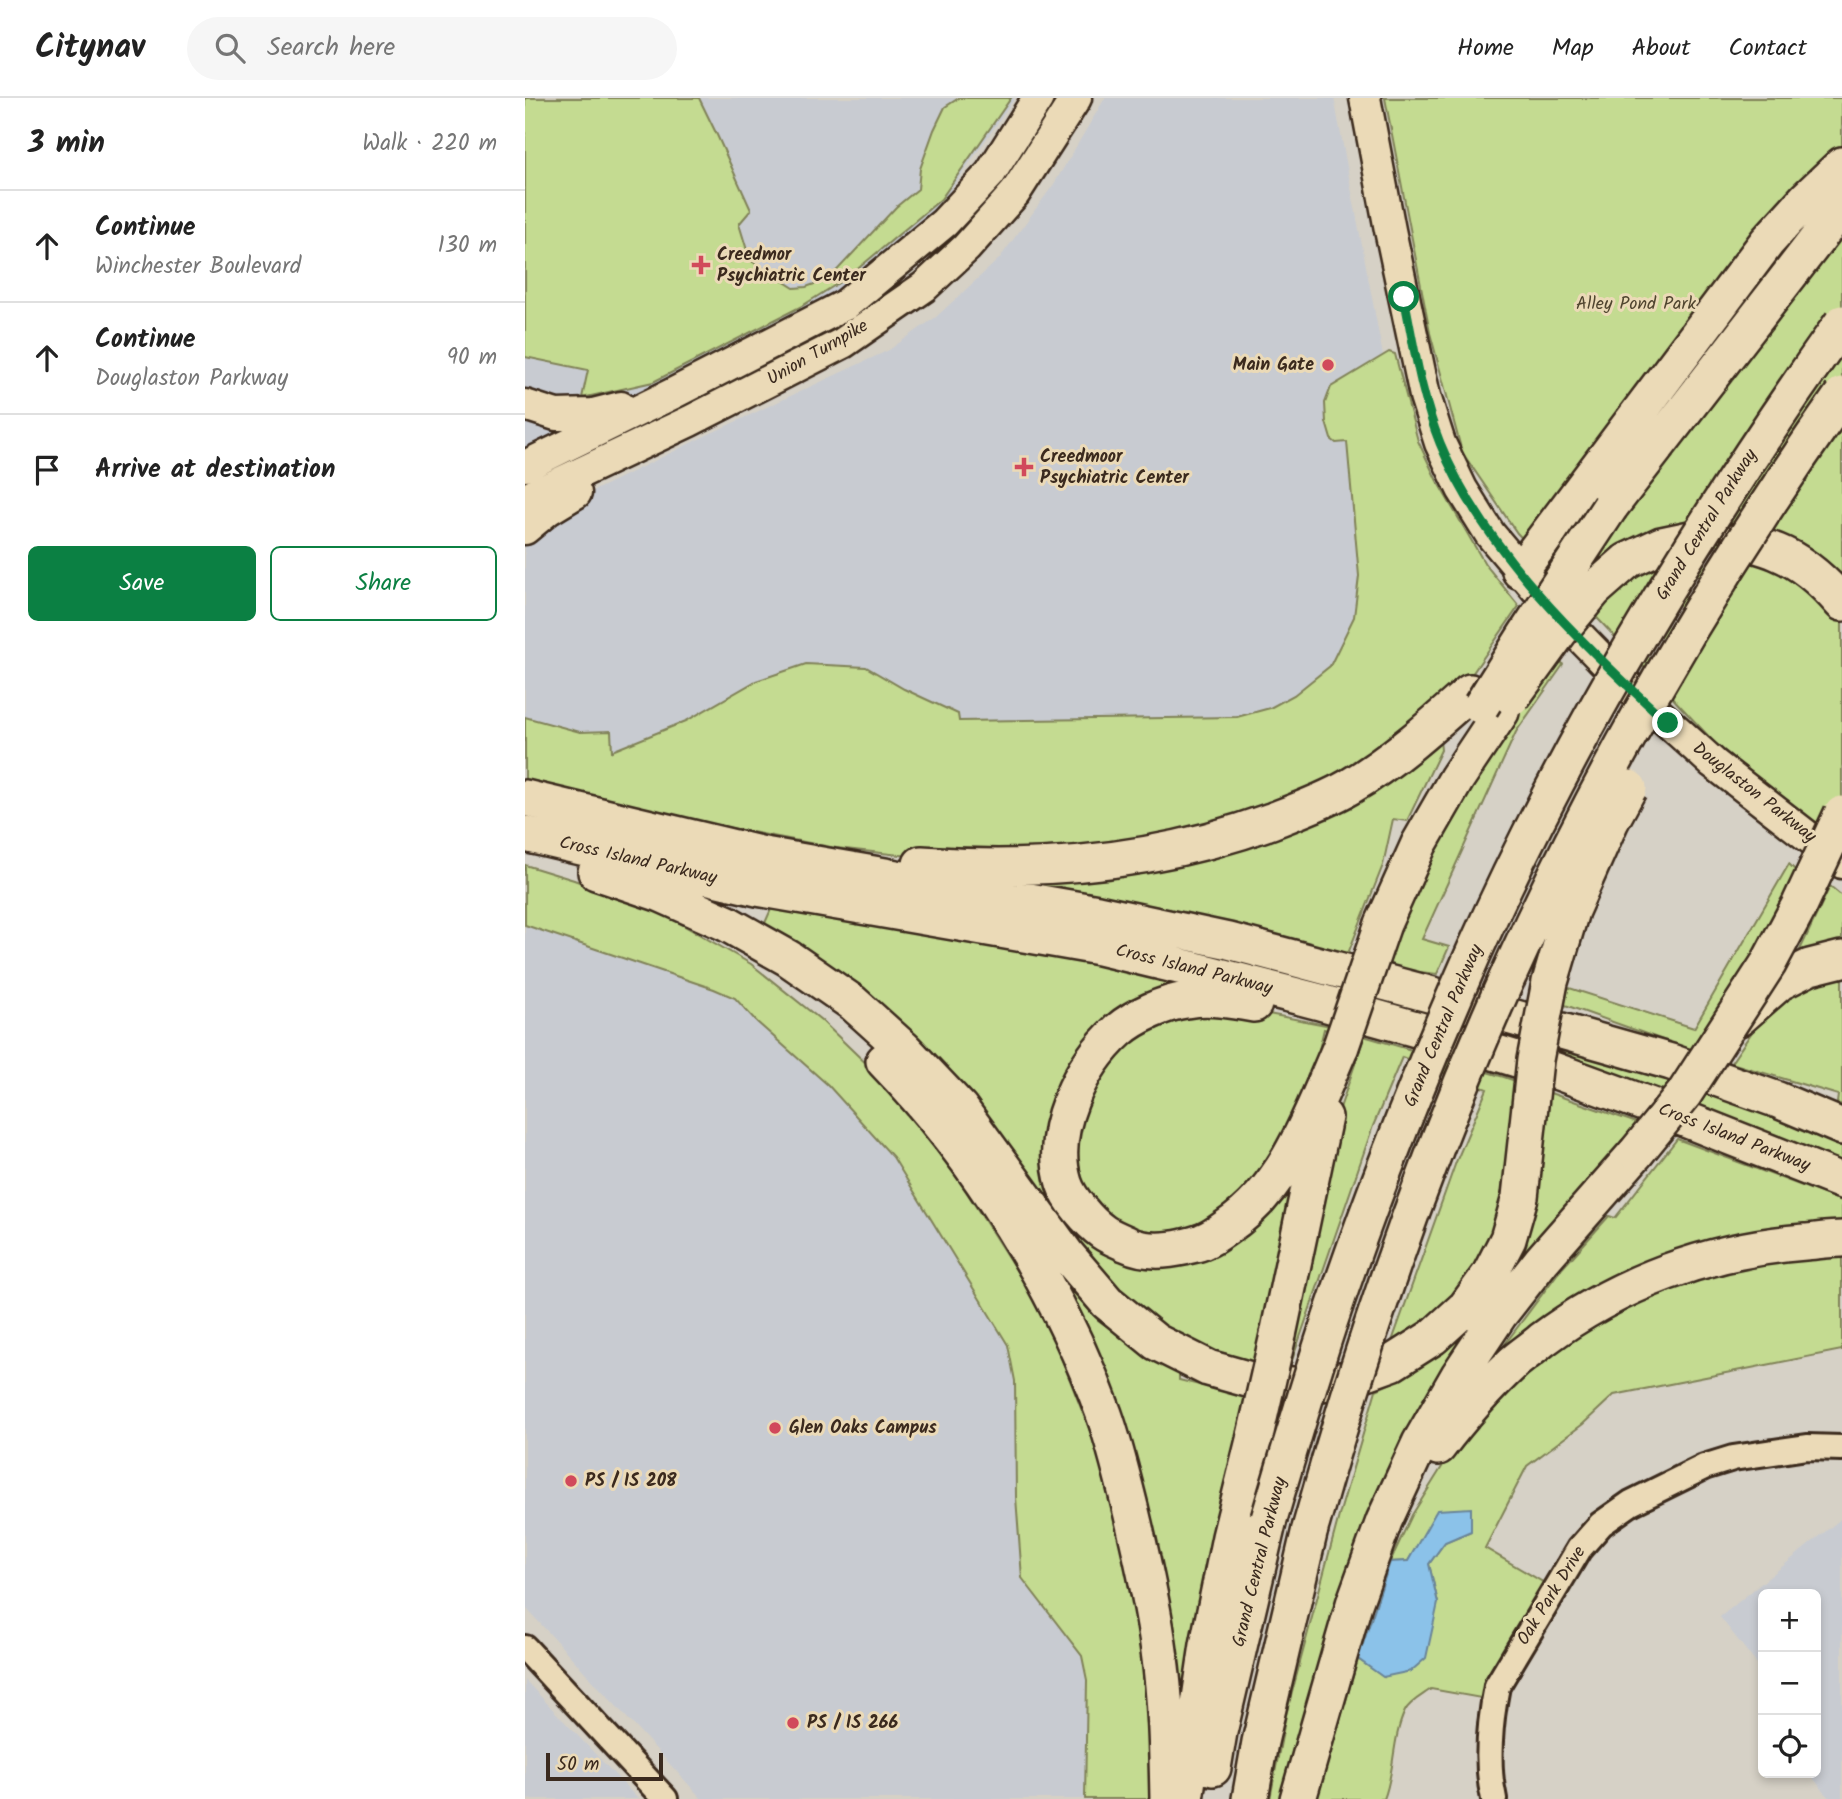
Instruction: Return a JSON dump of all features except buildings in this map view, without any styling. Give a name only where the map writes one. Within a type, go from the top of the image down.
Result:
[{"type":"highway","points":[[1520,571],[1767,242],[1842,165]]},
{"type":"highway","points":[[1185,1799],[1208,1645],[1230,1536],[1278,1335],[1306,1147],[1411,850],[1484,703],[1610,507],[1842,207]]},
{"type":"highway","name":"Grand Central Parkway","points":[[1208,1799],[1219,1732],[1269,1519],[1317,1362],[1362,1227],[1474,952],[1557,781],[1642,628],[1775,417],[1842,323]]},
{"type":"highway","points":[[1250,1799],[1269,1702],[1310,1529],[1337,1431],[1401,1242],[1470,1064],[1523,946],[1589,811],[1633,729],[1746,536],[1842,394]]},
{"type":"highway","points":[[525,847],[661,894],[726,923],[788,958],[853,1003],[904,1049],[960,1108],[1066,1254],[1107,1302],[1156,1342],[1207,1368],[1258,1382],[1303,1386],[1347,1379],[1392,1363],[1433,1337],[1466,1307],[1490,1274],[1508,1239],[1520,1197],[1535,1060],[1550,982],[1571,911],[1611,821],[1684,686],[1762,552],[1842,424]]},
{"type":"highway","points":[[657,831],[761,848],[939,866],[1071,865],[1139,856],[1198,844],[1255,827],[1301,810],[1349,787],[1436,723],[1484,703],[1560,631],[1594,590],[1627,561],[1661,545],[1699,537],[1740,540],[1779,553],[1807,570],[1842,603]]},
{"type":"highway","name":"Cross Island Parkway","points":[[525,798],[764,855],[1098,914],[1229,941],[1472,1005],[1671,1062],[1777,1100],[1842,1127]]},
{"type":"highway","points":[[1297,1799],[1354,1604],[1384,1521],[1420,1443],[1459,1375],[1499,1315],[1542,1260],[1684,1094],[1727,1030],[1768,964],[1800,904],[1842,814]]},
{"type":"highway","name":"Cross Island Parkway","points":[[525,834],[757,888],[1099,947],[1208,973],[1441,1036],[1553,1070],[1842,1181]]},
{"type":"highway","points":[[560,859],[658,899],[719,933],[778,971],[833,1014],[886,1063],[941,1126],[989,1192],[1035,1265],[1068,1330],[1108,1427],[1145,1566],[1159,1651],[1167,1736],[1168,1799]]},
{"type":"highway","points":[[1727,1030],[1780,982],[1810,967],[1842,959]]},
{"type":"highway","points":[[1306,1147],[1241,1217],[1206,1241],[1170,1250],[1137,1248],[1104,1233],[1082,1212],[1065,1184],[1059,1154],[1064,1118],[1076,1088],[1095,1056],[1120,1029],[1153,1010],[1186,1000],[1216,998],[1441,1036]]},
{"type":"highway","points":[[1671,1062],[1842,1111]]},
{"type":"highway","points":[[1354,1604],[1389,1525],[1433,1452],[1475,1401],[1506,1369],[1561,1326],[1618,1293],[1679,1268],[1723,1254],[1777,1244],[1842,1239]]},
{"type":"main road","name":"Union Turnpike","points":[[525,466],[845,305],[944,223],[990,174],[1038,98]]},
{"type":"main road","name":"Union Turnpike","points":[[525,499],[690,421],[843,343],[924,287],[966,248],[1015,193],[1076,98]]},
{"type":"main road","name":"Douglaston Parkway","points":[[1365,98],[1425,397],[1440,443],[1462,489],[1490,534],[1587,645],[1630,688],[1713,763],[1842,863]]},
{"type":"main road","points":[[525,405],[556,415],[593,414],[672,394]]},
{"type":"main road","points":[[525,529],[548,509],[690,421]]},
{"type":"street","name":"Oak Park Drive","points":[[1494,1799],[1490,1767],[1492,1712],[1497,1686],[1579,1549],[1601,1524],[1631,1503],[1667,1484],[1733,1458],[1807,1447],[1842,1448]]},
{"type":"street","points":[[525,1648],[665,1799]]},
{"type":"shaded area","name":"Creedmor Psychiatric Center","points":[[525,98],[1015,98],[927,224],[826,307],[525,454]]},
{"type":"shaded area","name":"Creedmoor Psychiatric Center","points":[[1105,98],[1334,98],[1384,361],[1444,639],[1317,733],[525,765],[525,542],[575,500],[889,350],[936,317],[999,259],[1054,184]]},
{"type":"shaded area","name":"Glen Oaks Campus","points":[[525,915],[691,970],[847,1067],[1021,1348],[1097,1642],[1094,1799],[702,1799],[525,1607]]},
{"type":"shaded area","points":[[1842,1518],[1842,1799],[1830,1799],[1813,1778],[1821,1778],[1821,1589],[1758,1589],[1758,1666],[1720,1617]]},
{"type":"shaded area","points":[[525,1680],[638,1799],[525,1799]]},
{"type":"green space","name":"Creedmor Psychiatric Center","points":[[525,98],[699,98],[751,210],[739,224],[750,260],[794,288],[829,279],[896,207],[918,189],[920,169],[945,107],[959,98],[1011,98],[941,199],[848,277],[802,306],[653,382],[582,398],[588,370],[525,357]]},
{"type":"green space","name":"Alley Pond Park","points":[[1385,98],[1842,98],[1842,846],[1715,743],[1517,533],[1462,452],[1430,333]]},
{"type":"green space","points":[[1389,352],[1395,354],[1418,441],[1437,481],[1485,564],[1519,606],[1472,674],[1418,726],[1328,790],[1230,829],[955,861],[836,848],[694,821],[525,780],[525,717],[580,732],[611,731],[612,751],[686,721],[756,681],[806,664],[866,667],[904,689],[958,714],[959,721],[1237,717],[1270,708],[1294,695],[1330,666],[1354,617],[1359,576],[1347,442],[1336,443],[1331,439],[1326,422],[1325,403],[1331,387]]},
{"type":"green space","points":[[1558,654],[1563,665],[1516,732],[1422,939],[1449,947],[1437,974],[1386,968],[1410,880],[1447,809]]},
{"type":"green space","points":[[1440,740],[1441,750],[1407,821],[1393,819],[1383,865],[1347,956],[952,876],[1072,878]]},
{"type":"green space","points":[[1789,864],[1798,873],[1727,1002],[1694,1051],[1554,1001],[1557,984],[1694,1028]]},
{"type":"green space","points":[[525,865],[660,912],[751,964],[821,1020],[877,1074],[957,1177],[1044,1314],[1095,1444],[1117,1511],[1146,1651],[1153,1799],[1085,1799],[1087,1680],[1082,1656],[1022,1578],[1016,1497],[1015,1381],[1008,1345],[893,1157],[828,1085],[757,1022],[735,998],[525,925]]},
{"type":"green space","points":[[1830,886],[1842,896],[1842,954],[1792,967]]},
{"type":"green space","points":[[772,907],[955,936],[1218,988],[1086,1051],[1058,1188],[1165,1264],[1296,1173],[1255,1369],[1200,1354],[1124,1304],[989,1134],[761,932]]},
{"type":"green space","points":[[1076,925],[1404,1000],[1646,1071],[1729,1098],[1842,1142],[1842,1169],[1726,1121]]},
{"type":"green space","points":[[1828,975],[1842,975],[1842,1105],[1837,1103],[1838,1095],[1731,1063],[1752,1032],[1785,997]]},
{"type":"green space","points":[[1232,1007],[1326,1025],[1504,1077],[1640,1124],[1445,1380],[1287,1799],[1270,1799],[1286,1715],[1340,1512],[1376,1390],[1404,1377],[1444,1351],[1495,1230],[1465,1288],[1386,1358],[1456,1162],[1487,1089],[1402,1057],[1373,1126],[1287,1375],[1339,1111],[1363,1041],[1324,1029],[1315,1066],[1285,1147],[1211,1231],[1155,1243],[1106,1227],[1073,1184],[1070,1137],[1087,1084],[1127,1036],[1179,1009]]},
{"type":"green space","points":[[1677,1139],[1842,1201],[1842,1236],[1703,1254],[1493,1360],[1558,1273],[1609,1216],[1615,1218]]},
{"type":"green space","points":[[1842,1247],[1842,1350],[1614,1395],[1583,1424],[1527,1466],[1485,1548],[1553,1588],[1492,1700],[1431,1689],[1405,1711],[1384,1799],[1317,1799],[1358,1659],[1384,1677],[1438,1603],[1429,1564],[1445,1542],[1471,1531],[1421,1540],[1408,1561],[1390,1562],[1412,1515],[1455,1446],[1507,1390],[1580,1326],[1646,1288]]},
{"type":"green space","points":[[1061,1278],[1098,1320],[1149,1355],[1179,1371],[1179,1380],[1248,1397],[1182,1769]]},
{"type":"water","points":[[1471,1508],[1471,1531],[1445,1542],[1429,1564],[1438,1603],[1426,1658],[1411,1671],[1383,1677],[1358,1659],[1390,1562],[1408,1561],[1437,1510]]},
{"type":"tunnel","points":[[1630,688],[1701,574],[1732,532]]},
{"type":"place","name":"Creedmor Psychiatric Center","points":[[701,265]]},
{"type":"place","name":"Main Gate","points":[[1328,365]]},
{"type":"place","name":"Creedmoor Psychiatric Center","points":[[1024,467]]},
{"type":"place","name":"Glen Oaks Campus","points":[[775,1428]]},
{"type":"place","name":"PS / IS 208","points":[[571,1481]]},
{"type":"place","name":"PS / IS 266","points":[[793,1723]]},
{"type":"route","points":[[1404,297],[1425,397],[1440,443],[1462,489],[1490,534],[1554,610],[1668,723]]}]
